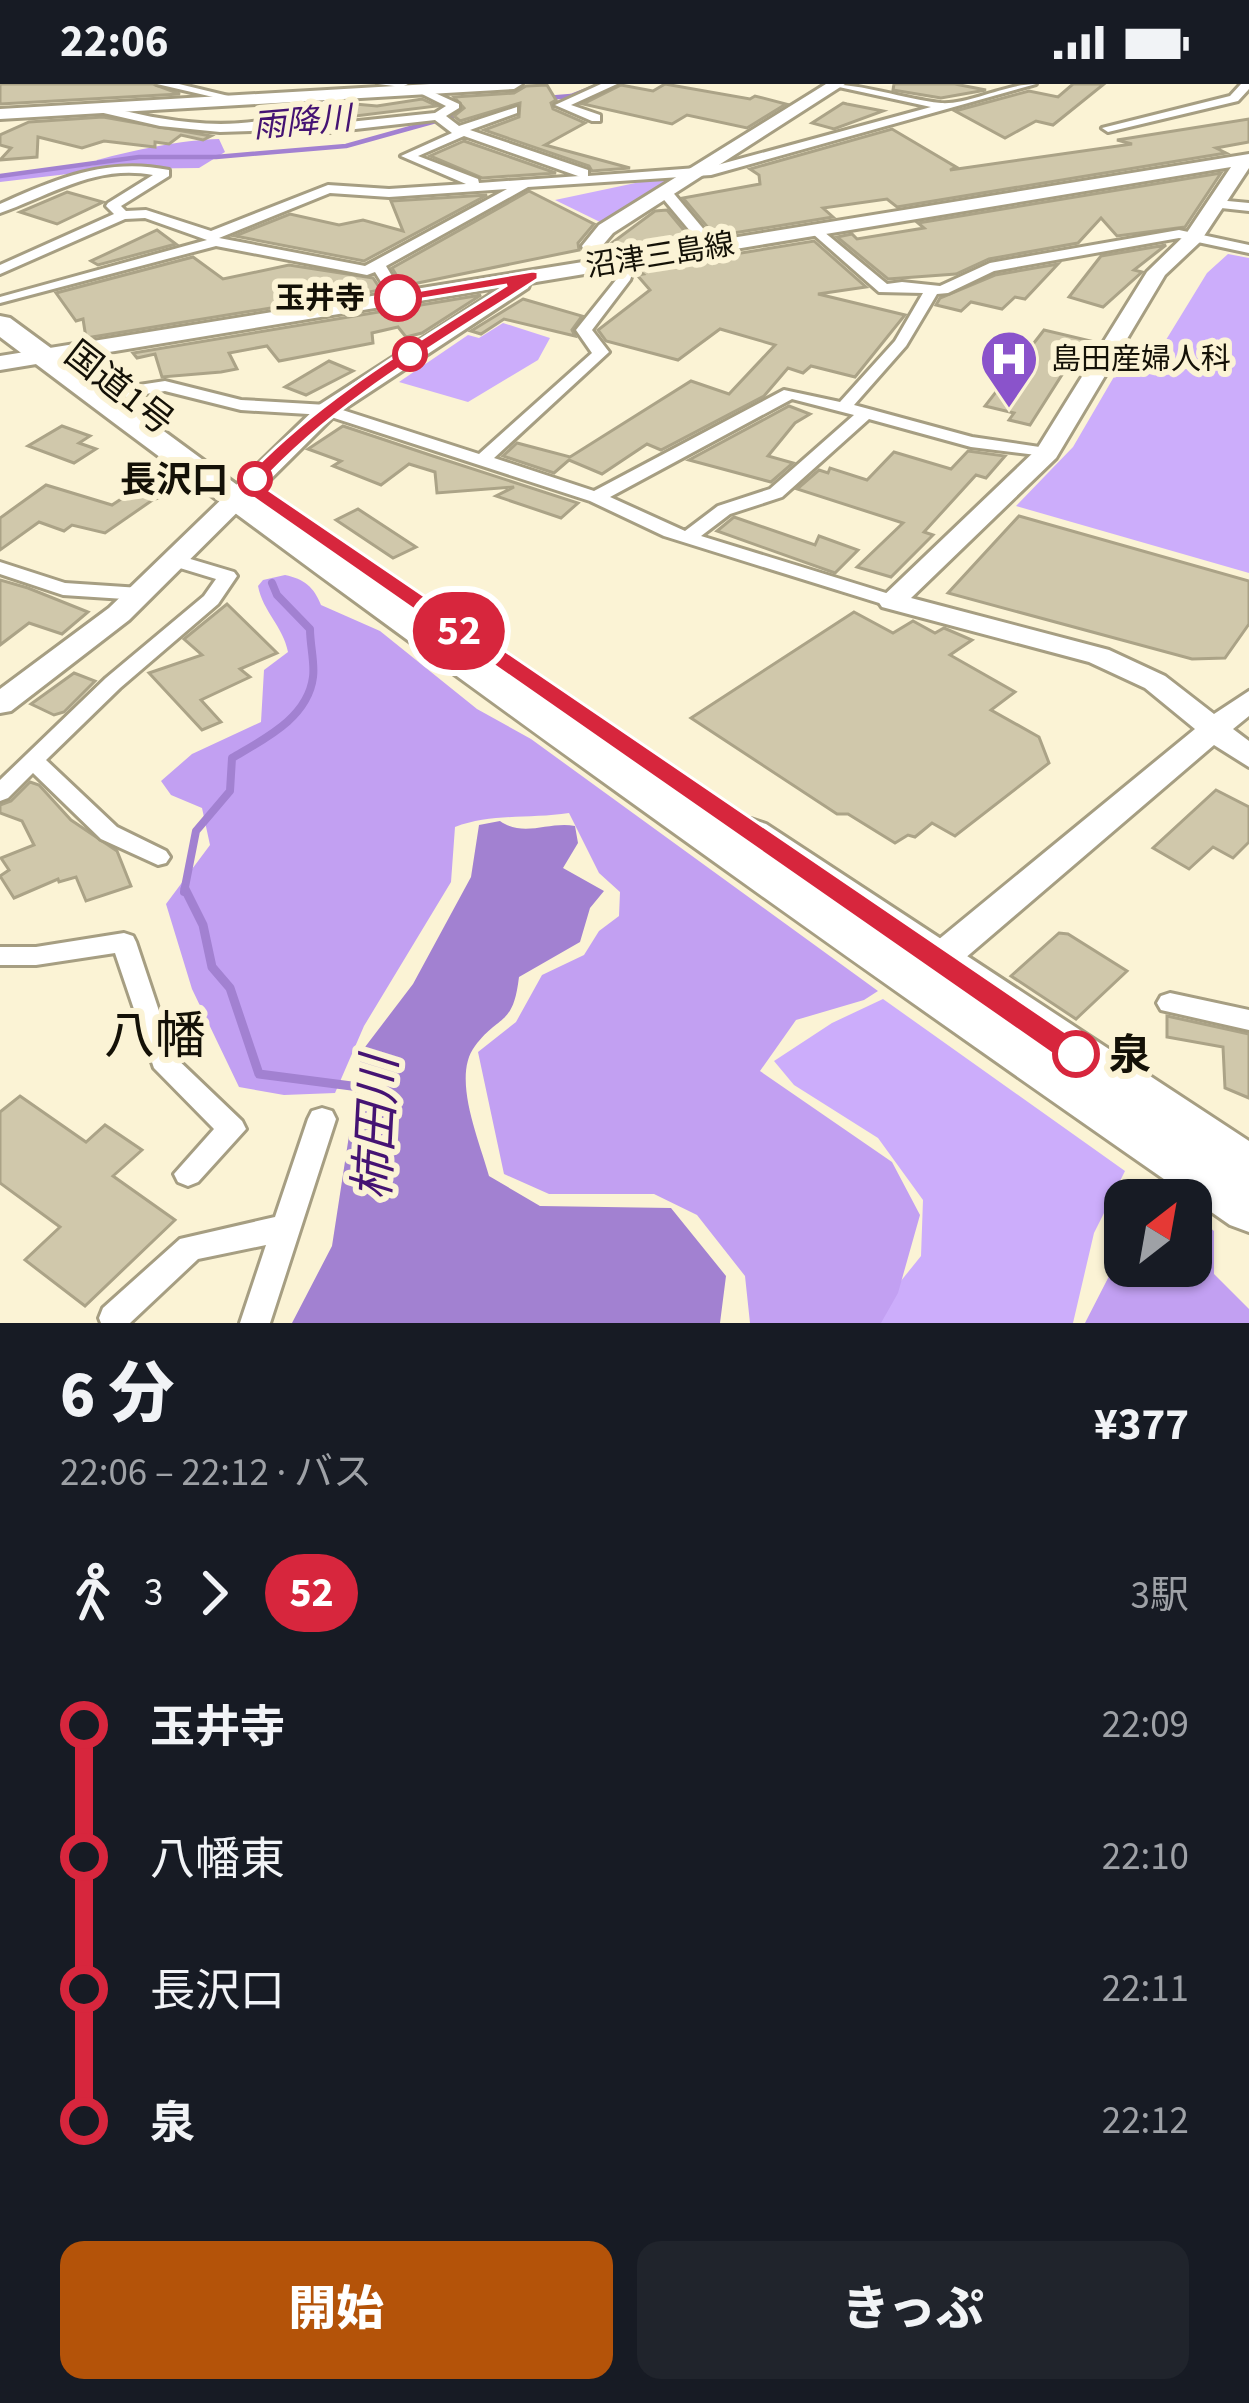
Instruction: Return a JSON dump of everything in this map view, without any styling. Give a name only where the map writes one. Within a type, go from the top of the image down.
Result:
[{"type":"highway","name":"国道1号","points":[[5,294],[62,353],[242,493],[924,972],[1249,1208]]},
{"type":"highway","name":"国道1号","points":[[62,353],[126,392],[242,493]]},
{"type":"highway","name":"国道1号","points":[[924,972],[1249,1169]]},
{"type":"street","points":[[164,84],[239,100]]},
{"type":"street","points":[[0,115],[336,94],[395,86],[422,90],[514,84]]},
{"type":"street","points":[[596,118],[561,105],[611,84]]},
{"type":"street","points":[[601,264],[594,239],[835,84],[943,106]]},
{"type":"street","points":[[5,294],[166,260],[328,188],[373,193],[696,173],[1030,84]]},
{"type":"street","points":[[1108,128],[1234,99],[1247,84]]},
{"type":"street","points":[[299,118],[329,128],[438,116],[455,106],[422,90]]},
{"type":"street","points":[[99,109],[223,132],[299,118],[325,106],[336,94]]},
{"type":"street","points":[[478,184],[407,156],[513,110]]},
{"type":"street","points":[[438,116],[460,132],[588,177]]},
{"type":"street","points":[[892,601],[1047,453],[1157,272],[1193,238],[1248,158]]},
{"type":"street","name":"沼津三島線","points":[[0,363],[1248,158]]},
{"type":"street","points":[[0,209],[75,176],[136,170],[164,173],[113,206],[123,214]]},
{"type":"street","points":[[5,294],[123,214],[146,214],[213,239],[356,272],[379,266],[529,182]]},
{"type":"street","points":[[665,192],[711,248]]},
{"type":"street","points":[[1217,205],[1249,207]]},
{"type":"street","points":[[818,231],[884,290],[902,286],[944,290],[990,267],[1179,234],[1249,249]]},
{"type":"street","points":[[482,460],[601,352],[584,330],[592,314],[623,282],[631,260]]},
{"type":"street","points":[[379,266],[398,298]]},
{"type":"street","points":[[0,704],[177,561],[327,410],[533,276]]},
{"type":"street","points":[[845,406],[901,343],[932,290]]},
{"type":"street","points":[[0,338],[62,353]]},
{"type":"street","points":[[126,392],[165,386],[241,405],[327,410],[596,497],[688,537],[892,601],[1099,656],[1155,682],[1249,757]]},
{"type":"street","points":[[596,497],[790,393],[971,442],[1047,453]]},
{"type":"street","points":[[688,537],[724,510],[776,493],[864,415]]},
{"type":"street","points":[[0,793],[113,682],[211,600],[227,576],[177,561]]},
{"type":"street","points":[[0,568],[77,592],[140,594]]},
{"type":"street","points":[[924,972],[1249,700]]},
{"type":"street","points":[[34,761],[109,833],[158,857]]},
{"type":"street","points":[[0,956],[36,956],[124,942],[163,1061],[232,1129],[188,1174]]},
{"type":"street","points":[[1171,1003],[1249,1020]]},
{"type":"street","points":[[255,1323],[322,1119]]},
{"type":"street","points":[[114,1318],[190,1248],[284,1228]]},
{"type":"shaded area","points":[[219,139],[225,152],[199,168],[110,169],[0,182],[0,176],[95,165],[97,160],[142,149]]},
{"type":"shaded area","points":[[659,178],[666,181],[600,222],[555,200]]},
{"type":"shaded area","points":[[1228,254],[1249,258],[1249,573],[1016,506],[1073,447],[1122,363],[1150,366],[1207,273]]},
{"type":"shaded area","points":[[503,323],[550,338],[538,360],[468,402],[399,382],[468,335],[479,338]]},
{"type":"shaded area","points":[[285,575],[308,585],[321,605],[380,631],[477,709],[531,739],[878,991],[864,1000],[796,1020],[760,1071],[892,1162],[920,1215],[898,1293],[881,1323],[750,1323],[745,1276],[697,1215],[654,1194],[549,1194],[504,1174],[478,1052],[516,1022],[542,975],[584,955],[599,931],[619,916],[620,892],[599,873],[569,813],[497,818],[455,827],[451,882],[364,1026],[335,1093],[284,1095],[239,1087],[192,989],[166,904],[210,845],[202,808],[171,795],[161,781],[192,754],[261,722],[264,670],[288,652],[258,586],[263,580]]},
{"type":"shaded area","points":[[883,999],[1125,1171],[1121,1179],[1104,1179],[1104,1213],[1094,1233],[1073,1323],[867,1323],[921,1256],[923,1200],[878,1138],[794,1085],[774,1061],[832,1023]]},
{"type":"shaded area","points":[[1212,1229],[1214,1274],[1249,1309],[1249,1323],[1085,1323],[1104,1286],[1212,1287]]},
{"type":"water","name":"柿田川","points":[[500,821],[527,829],[575,826],[578,843],[563,868],[604,891],[590,908],[580,942],[519,977],[509,1012],[468,1059],[470,1110],[489,1176],[540,1206],[671,1208],[726,1276],[720,1323],[292,1323],[332,1246],[362,1051],[413,984],[471,877],[479,825]]},
{"type":"building","points":[[0,84],[153,84],[180,94],[0,104]]},
{"type":"building","points":[[665,84],[786,104],[747,128],[687,115],[672,124],[583,104],[621,85],[653,91]]},
{"type":"building","points":[[894,84],[955,84],[986,90],[941,98],[893,90]]},
{"type":"building","points":[[1073,84],[1104,84],[1053,125],[1036,121],[1005,138],[955,111],[1029,91],[1058,97]]},
{"type":"building","points":[[547,85],[556,100],[551,103],[553,109],[585,123],[545,145],[630,168],[592,171],[589,166],[484,130],[519,117],[520,103],[460,121],[454,116],[464,108],[454,97],[514,93],[526,86]]},
{"type":"building","points":[[422,99],[437,106],[331,119],[321,116],[344,103],[377,106]]},
{"type":"building","points":[[843,103],[883,111],[834,129],[812,123]]},
{"type":"building","points":[[103,117],[211,136],[203,140],[181,135],[169,144],[155,142],[155,147],[104,141],[82,148],[38,137],[37,157],[0,160],[11,148],[0,145],[0,135],[29,122]]},
{"type":"building","points":[[1249,119],[1249,142],[1216,148],[1226,153],[897,207],[887,199],[823,208],[833,217],[715,236],[683,198],[760,184],[759,175],[750,169],[892,129],[956,167],[950,170],[1132,144],[1117,140]]},
{"type":"building","points":[[464,141],[556,173],[482,178],[430,156]]},
{"type":"building","points":[[1221,173],[1185,227],[1117,236],[1101,218],[1078,243],[989,259],[956,274],[888,279],[837,237],[852,234],[857,239],[924,228],[918,223]]},
{"type":"building","points":[[529,191],[594,224],[578,243],[579,250],[403,286],[392,268]]},
{"type":"building","points":[[67,192],[103,202],[57,224],[20,212]]},
{"type":"building","points":[[487,195],[364,261],[235,236],[290,214],[339,225],[363,220],[403,231],[391,201]]},
{"type":"building","points":[[667,210],[692,240],[617,252],[609,245],[655,211]]},
{"type":"building","points":[[157,230],[176,244],[98,265],[91,261]]},
{"type":"building","points":[[814,241],[866,287],[818,294],[905,315],[855,377],[811,366],[803,373],[788,368],[764,396],[661,450],[647,444],[602,474],[569,460],[554,473],[503,456],[517,443],[570,457],[691,381],[729,394],[775,345],[720,329],[678,360],[606,341],[598,330],[650,290],[638,270]]},
{"type":"building","points":[[1166,245],[1134,270],[1142,272],[1103,307],[1069,297],[1101,256]]},
{"type":"building","points":[[193,257],[223,279],[289,265],[373,278],[381,290],[86,338],[83,319],[76,321],[56,293]]},
{"type":"building","points":[[1058,264],[1025,299],[1015,297],[1002,309],[971,302],[961,311],[936,305],[940,298],[995,275]]},
{"type":"building","points":[[481,295],[422,333],[406,337],[398,327],[372,333],[373,343],[279,361],[267,346],[229,353],[237,369],[221,372],[162,377],[155,354],[137,358],[133,353]]},
{"type":"building","points":[[523,299],[582,316],[572,330],[575,336],[504,319],[481,334],[471,331]]},
{"type":"building","points":[[1044,330],[1091,341],[1067,367],[1030,425],[1009,420],[1014,413],[985,406]]},
{"type":"building","points":[[329,361],[353,371],[306,395],[285,387]]},
{"type":"building","points":[[789,406],[810,414],[795,423],[768,456],[793,463],[771,482],[689,460]]},
{"type":"building","points":[[62,426],[90,436],[79,443],[96,449],[74,463],[28,446]]},
{"type":"building","points":[[343,426],[578,503],[561,518],[496,496],[514,487],[437,493],[435,472],[409,464],[381,485],[333,466],[341,461],[308,449]]},
{"type":"building","points":[[968,451],[1005,456],[986,478],[976,475],[924,532],[933,535],[891,577],[857,567],[903,523],[797,489],[819,470],[828,473],[830,468],[867,480],[894,452],[951,469]]},
{"type":"building","points":[[153,478],[162,478],[168,497],[154,499],[105,533],[72,525],[64,531],[39,522],[0,550],[0,518],[46,485],[112,505]]},
{"type":"building","points":[[358,509],[416,547],[393,558],[336,520]]},
{"type":"building","points":[[1019,516],[1249,581],[1249,624],[1225,658],[1192,659],[948,593]]},
{"type":"building","points":[[734,517],[815,545],[819,536],[858,550],[835,573],[717,531]]},
{"type":"building","points":[[0,580],[88,612],[62,634],[29,623],[0,645]]},
{"type":"building","points":[[227,604],[277,653],[240,669],[250,677],[201,700],[221,722],[202,730],[149,673],[202,655],[184,639]]},
{"type":"building","points":[[854,612],[893,633],[913,621],[935,633],[944,628],[972,640],[950,655],[1015,692],[991,710],[1039,737],[1049,763],[955,836],[932,823],[915,837],[908,835],[895,843],[848,814],[837,814],[691,718]]},
{"type":"building","points":[[74,673],[95,681],[64,712],[54,715],[31,704]]},
{"type":"building","points":[[30,782],[39,785],[71,820],[117,851],[131,886],[86,901],[76,877],[58,879],[14,898],[0,876],[9,870],[1,858],[34,845],[22,821],[0,813],[0,805]]},
{"type":"building","points":[[1216,790],[1249,807],[1249,842],[1233,858],[1213,847],[1189,869],[1153,848]]},
{"type":"building","points":[[1059,933],[1127,971],[1076,1019],[1011,976]]},
{"type":"building","points":[[1167,1016],[1249,1034],[1249,1098],[1225,1088],[1223,1047],[1167,1037]]},
{"type":"building","points":[[20,1096],[86,1142],[105,1125],[142,1150],[113,1176],[175,1220],[85,1306],[25,1260],[60,1227],[0,1183],[0,1112]]},
{"type":"waterway","name":"雨降川","points":[[546,98],[571,96],[602,84]]},
{"type":"waterway","name":"雨降川","points":[[0,176],[139,157],[216,157],[346,146],[461,114]]},
{"type":"waterway","points":[[184,892],[196,831],[230,791],[232,758],[283,726],[309,691],[313,672],[310,629],[277,595],[272,583]]},
{"type":"waterway","name":"柿田川","points":[[185,889],[203,925],[212,967],[230,988],[259,1074],[367,1088]]},
{"type":"bus line","name":"52","points":[[398,298],[533,276],[355,389],[280,451],[249,485],[1076,1054]]},
{"type":"place","name":"玉井寺","points":[[398,298]]},
{"type":"place","name":"島田産婦人科","points":[[1009,410]]},
{"type":"place","name":"長沢口","points":[[255,479]]},
{"type":"place","name":"泉","points":[[1076,1054]]},
{"type":"district","name":"八幡","points":[[155,1035]]}]
